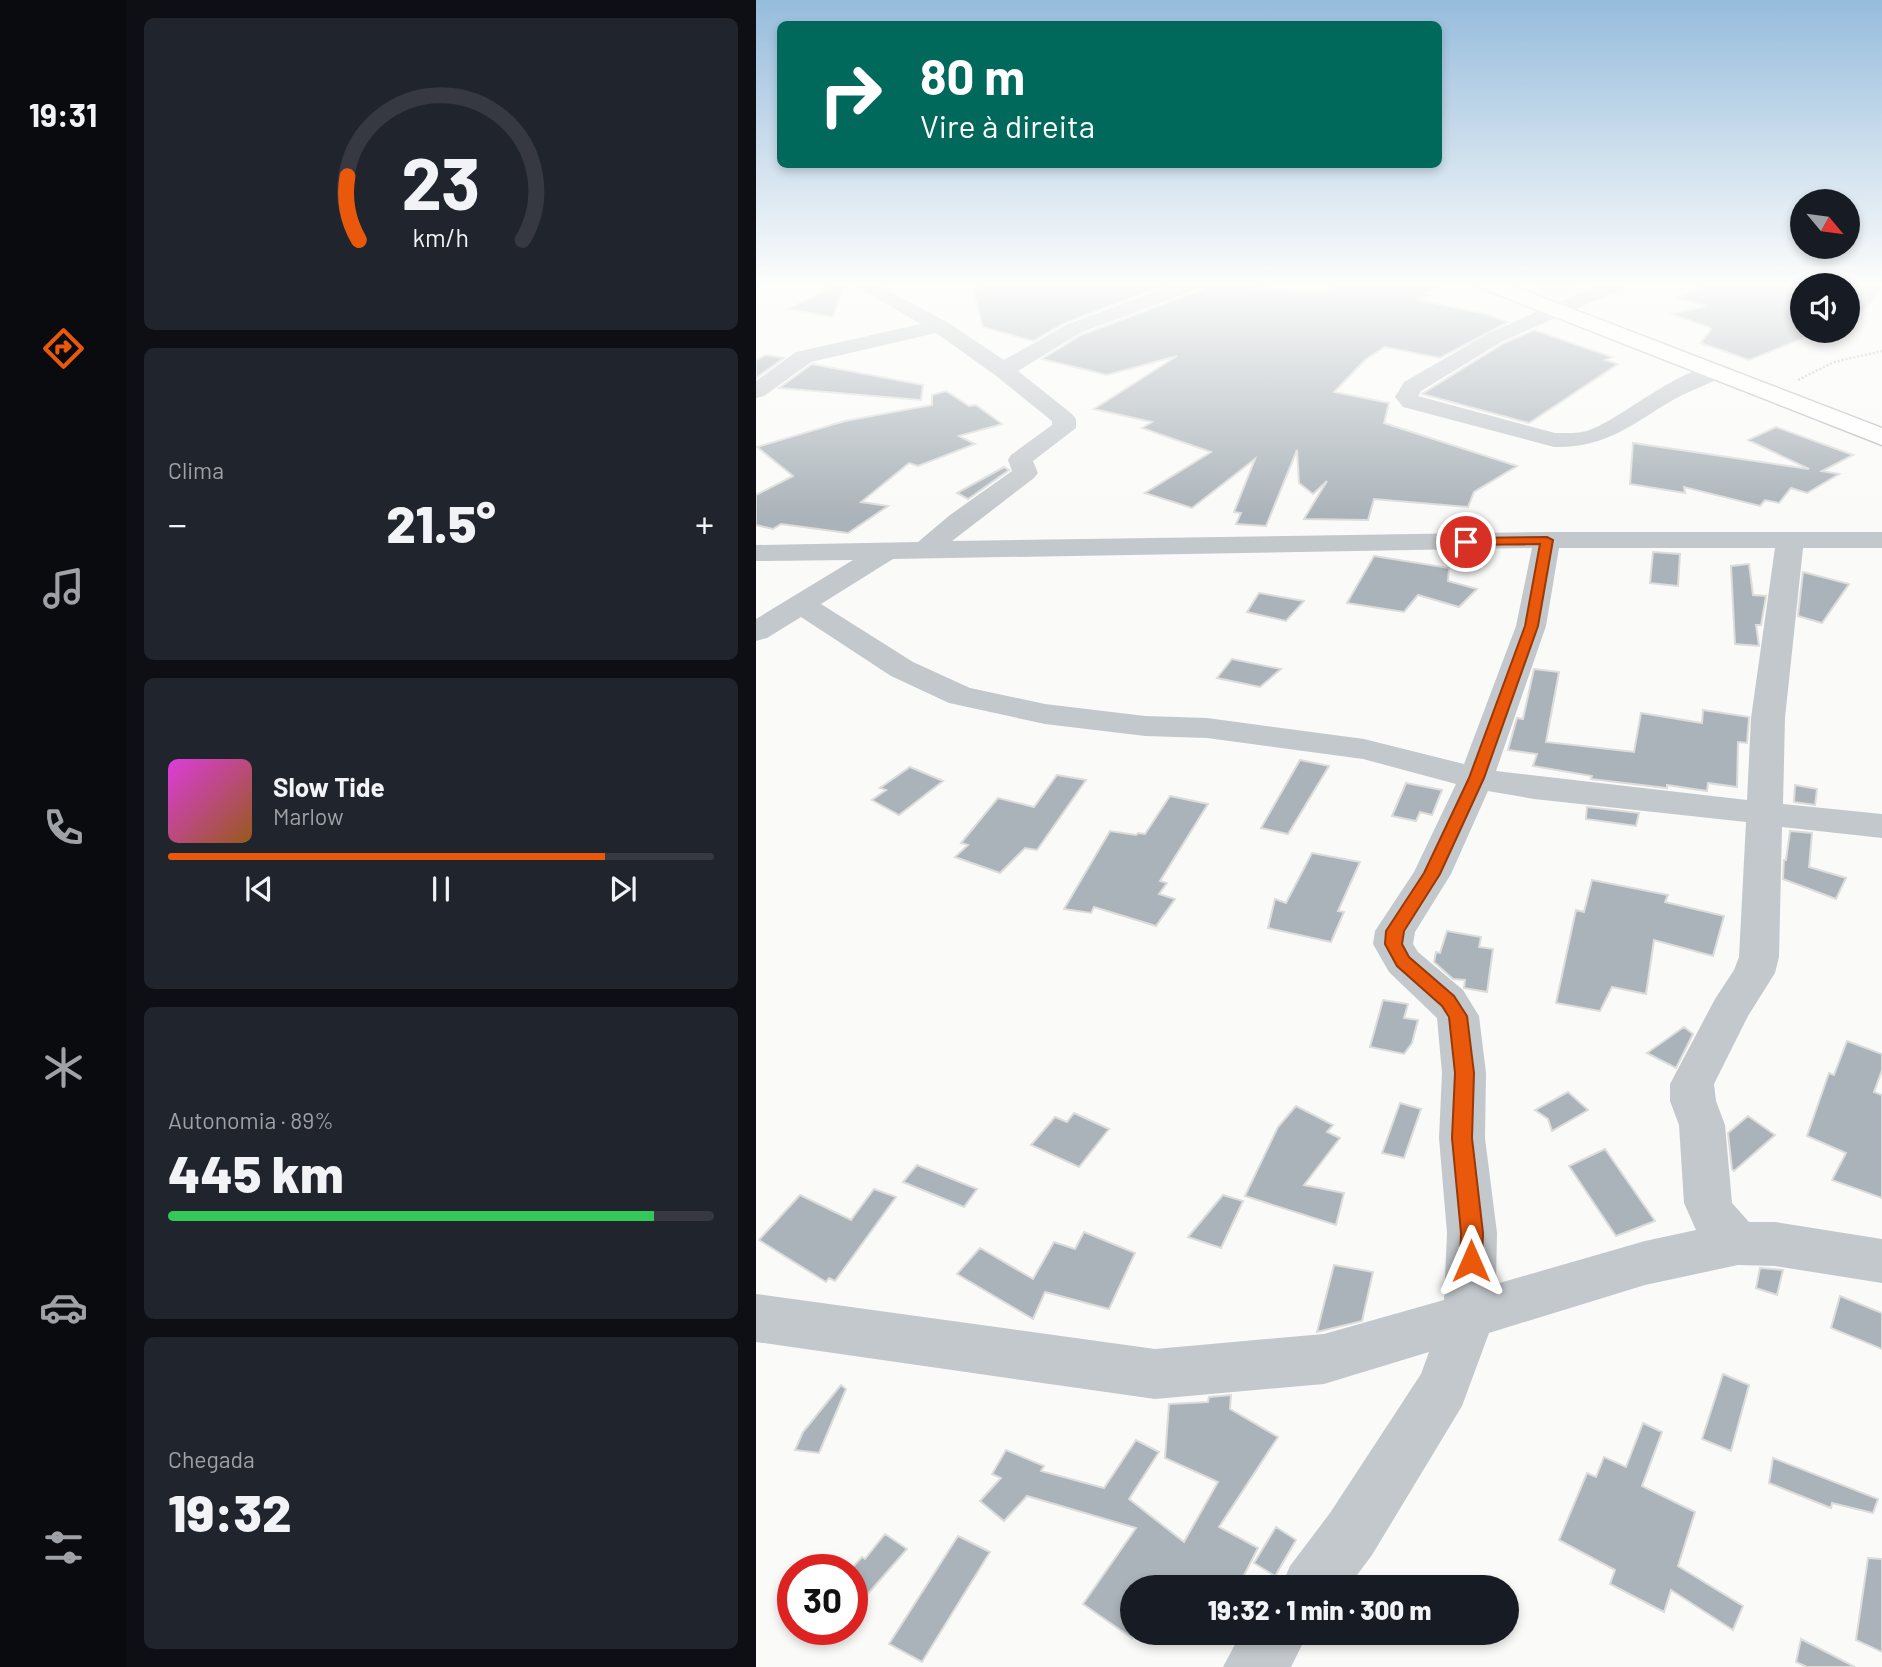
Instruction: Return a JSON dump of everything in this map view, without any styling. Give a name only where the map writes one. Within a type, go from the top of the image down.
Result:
[{"type":"main road","points":[[1685,361],[1882,437]]},
{"type":"street","points":[[756,391],[799,361]]},
{"type":"street","points":[[924,551],[959,521],[1025,473],[1020,460],[1064,428],[1064,419],[990,361]]},
{"type":"street","points":[[1003,370],[1019,361]]},
{"type":"street","points":[[1456,361],[1412,387],[1406,397],[1411,402],[1554,440],[1573,441],[1592,439],[1607,433],[1665,396],[1714,372]]},
{"type":"street","points":[[1320,1575],[1351,1534],[1443,1388],[1469,1316],[1472,1233],[1462,1138],[1464,1073],[1458,1016],[1448,1001],[1403,962],[1394,944],[1395,931],[1432,874],[1476,778],[1531,626],[1547,540]]},
{"type":"street","points":[[756,553],[1547,540],[1882,540]]},
{"type":"street","points":[[1738,1243],[1718,1224],[1708,1203],[1702,1125],[1693,1101],[1692,1084],[1730,1010],[1754,974],[1759,957],[1768,718],[1790,540]]},
{"type":"street","points":[[756,632],[885,552]]},
{"type":"street","points":[[801,604],[902,669],[960,696],[1045,714],[1145,726],[1207,728],[1364,749],[1476,778],[1534,788],[1882,826]]},
{"type":"street","points":[[756,1318],[1155,1374],[1324,1359],[1632,1266],[1738,1243],[1775,1244],[1882,1261]]},
{"type":"street","points":[[1255,1667],[1269,1645]]},
{"type":"path","points":[[1771,393],[1839,361]]},
{"type":"building","points":[[756,361],[780,361],[756,378]]},
{"type":"building","points":[[1049,361],[1159,361],[1107,375]]},
{"type":"building","points":[[1169,361],[1364,361],[1334,392],[1389,403],[1384,423],[1517,466],[1474,492],[1468,507],[1374,499],[1368,520],[1304,519],[1327,481],[1313,494],[1299,483],[1297,450],[1266,526],[1236,524],[1241,513],[1234,512],[1255,459],[1192,508],[1145,493],[1211,452],[1142,428],[1152,422],[1094,409]]},
{"type":"building","points":[[1475,361],[1608,361],[1618,364],[1529,423],[1422,394]]},
{"type":"building","points":[[812,364],[923,385],[921,400],[779,388]]},
{"type":"building","points":[[946,391],[969,406],[976,405],[1002,424],[959,436],[975,444],[918,466],[909,463],[861,502],[888,506],[848,533],[781,524],[773,529],[756,525],[756,495],[793,476],[757,447],[845,421],[932,405],[932,395]]},
{"type":"building","points":[[1776,427],[1853,455],[1822,471],[1839,474],[1807,493],[1791,488],[1779,503],[1765,500],[1760,506],[1684,487],[1685,493],[1630,484],[1633,443],[1809,469],[1748,440]]},
{"type":"building","points":[[1004,467],[1009,470],[968,499],[957,493]]},
{"type":"building","points":[[1653,552],[1680,554],[1678,586],[1650,583]]},
{"type":"building","points":[[1374,556],[1449,568],[1448,581],[1477,589],[1459,607],[1418,595],[1404,612],[1347,603]]},
{"type":"building","points":[[1749,564],[1753,595],[1766,596],[1761,625],[1756,625],[1759,646],[1735,644],[1731,566]]},
{"type":"building","points":[[1803,572],[1849,584],[1822,623],[1798,616]]},
{"type":"building","points":[[1259,593],[1304,601],[1286,621],[1247,612]]},
{"type":"building","points":[[1232,659],[1281,669],[1260,687],[1217,678]]},
{"type":"building","points":[[1534,669],[1559,672],[1546,742],[1634,752],[1641,713],[1702,723],[1703,710],[1749,717],[1747,743],[1738,742],[1737,787],[1708,783],[1707,791],[1667,785],[1667,788],[1591,779],[1592,776],[1533,766],[1537,754],[1508,750],[1517,718],[1523,719]]},
{"type":"building","points":[[1300,760],[1329,766],[1288,834],[1261,828]]},
{"type":"building","points":[[910,767],[943,781],[899,815],[872,800],[886,790],[880,788]]},
{"type":"building","points":[[1057,775],[1086,780],[1037,850],[1025,848],[1000,873],[955,857],[968,845],[961,843],[998,798],[1034,807]]},
{"type":"building","points":[[1406,783],[1442,790],[1432,815],[1420,812],[1416,821],[1392,816]]},
{"type":"building","points":[[1795,785],[1817,789],[1815,805],[1794,802]]},
{"type":"building","points":[[1170,796],[1208,804],[1160,881],[1167,883],[1159,894],[1175,899],[1156,926],[1094,907],[1091,913],[1064,909],[1110,831],[1145,834]]},
{"type":"building","points":[[1587,807],[1639,813],[1636,826],[1586,819]]},
{"type":"building","points":[[1790,831],[1812,833],[1809,867],[1846,878],[1836,899],[1783,879]]},
{"type":"building","points":[[1312,853],[1360,862],[1338,911],[1344,912],[1331,942],[1268,928],[1275,899],[1286,903]]},
{"type":"building","points":[[1592,880],[1668,895],[1665,902],[1724,916],[1713,956],[1654,940],[1646,994],[1612,987],[1600,1011],[1556,1003],[1576,910],[1584,912]]},
{"type":"building","points":[[1447,931],[1481,937],[1479,947],[1493,949],[1487,992],[1464,988],[1465,980],[1453,979],[1434,962]]},
{"type":"building","points":[[1383,1000],[1408,1004],[1404,1018],[1418,1020],[1412,1043],[1404,1054],[1370,1047]]},
{"type":"building","points":[[1684,1027],[1693,1034],[1676,1068],[1647,1053]]},
{"type":"building","points":[[1847,1041],[1882,1054],[1882,1070],[1874,1092],[1882,1095],[1882,1198],[1832,1180],[1846,1153],[1807,1136],[1829,1073],[1834,1075]]},
{"type":"building","points":[[1568,1092],[1588,1110],[1552,1131],[1548,1119],[1535,1110]]},
{"type":"building","points":[[1400,1103],[1421,1109],[1404,1158],[1382,1153]]},
{"type":"building","points":[[1296,1106],[1333,1125],[1327,1132],[1340,1138],[1304,1185],[1344,1193],[1336,1225],[1245,1196],[1278,1127]]},
{"type":"building","points":[[1074,1113],[1109,1129],[1079,1167],[1031,1145],[1055,1117],[1067,1122]]},
{"type":"building","points":[[1748,1116],[1775,1135],[1734,1171],[1728,1133]]},
{"type":"building","points":[[1605,1149],[1655,1221],[1616,1236],[1569,1166]]},
{"type":"building","points":[[917,1165],[977,1189],[964,1207],[903,1182]]},
{"type":"building","points":[[874,1189],[896,1197],[835,1281],[829,1278],[826,1282],[759,1240],[800,1195],[851,1220]]},
{"type":"building","points":[[1223,1195],[1243,1201],[1221,1248],[1188,1237]]},
{"type":"building","points":[[1084,1232],[1135,1253],[1109,1309],[1045,1292],[1033,1319],[957,1274],[980,1248],[1033,1279],[1054,1242],[1075,1249]]},
{"type":"building","points":[[1334,1265],[1373,1272],[1362,1321],[1317,1332]]},
{"type":"building","points":[[1760,1268],[1783,1270],[1777,1295],[1756,1288]]},
{"type":"building","points":[[1840,1296],[1882,1313],[1882,1349],[1831,1328]]},
{"type":"building","points":[[1723,1374],[1749,1385],[1731,1451],[1702,1439]]},
{"type":"building","points":[[841,1385],[846,1389],[819,1453],[795,1450],[803,1432]]},
{"type":"building","points":[[1231,1395],[1230,1409],[1278,1437],[1219,1527],[1258,1548],[1244,1575],[1120,1575],[1120,1630],[1083,1604],[1136,1528],[1027,1496],[1004,1521],[980,1501],[1001,1478],[992,1474],[1006,1450],[1044,1466],[1041,1471],[1104,1488],[1136,1440],[1159,1452],[1129,1499],[1184,1542],[1218,1482],[1165,1458],[1169,1404],[1208,1402],[1209,1397]]},
{"type":"building","points":[[1643,1423],[1662,1432],[1642,1486],[1695,1512],[1678,1566],[1743,1606],[1733,1630],[1671,1590],[1664,1612],[1610,1584],[1615,1570],[1559,1540],[1587,1473],[1596,1477],[1604,1457],[1626,1467]]},
{"type":"building","points":[[1773,1458],[1878,1499],[1873,1513],[1832,1503],[1831,1508],[1769,1483]]},
{"type":"building","points":[[1276,1527],[1296,1540],[1276,1575],[1254,1563]]},
{"type":"building","points":[[885,1534],[907,1549],[868,1594],[868,1555]]},
{"type":"building","points":[[958,1536],[990,1552],[922,1662],[889,1644]]},
{"type":"building","points":[[1868,1558],[1882,1559],[1882,1652],[1856,1640]]},
{"type":"building","points":[[1801,1639],[1855,1667],[1807,1667],[1796,1662]]},
{"type":"route","points":[[1466,542],[1547,540],[1531,626],[1476,778],[1432,874],[1395,931],[1394,944],[1403,962],[1448,1001],[1458,1016],[1464,1073],[1462,1138],[1472,1233],[1471,1261]]}]
